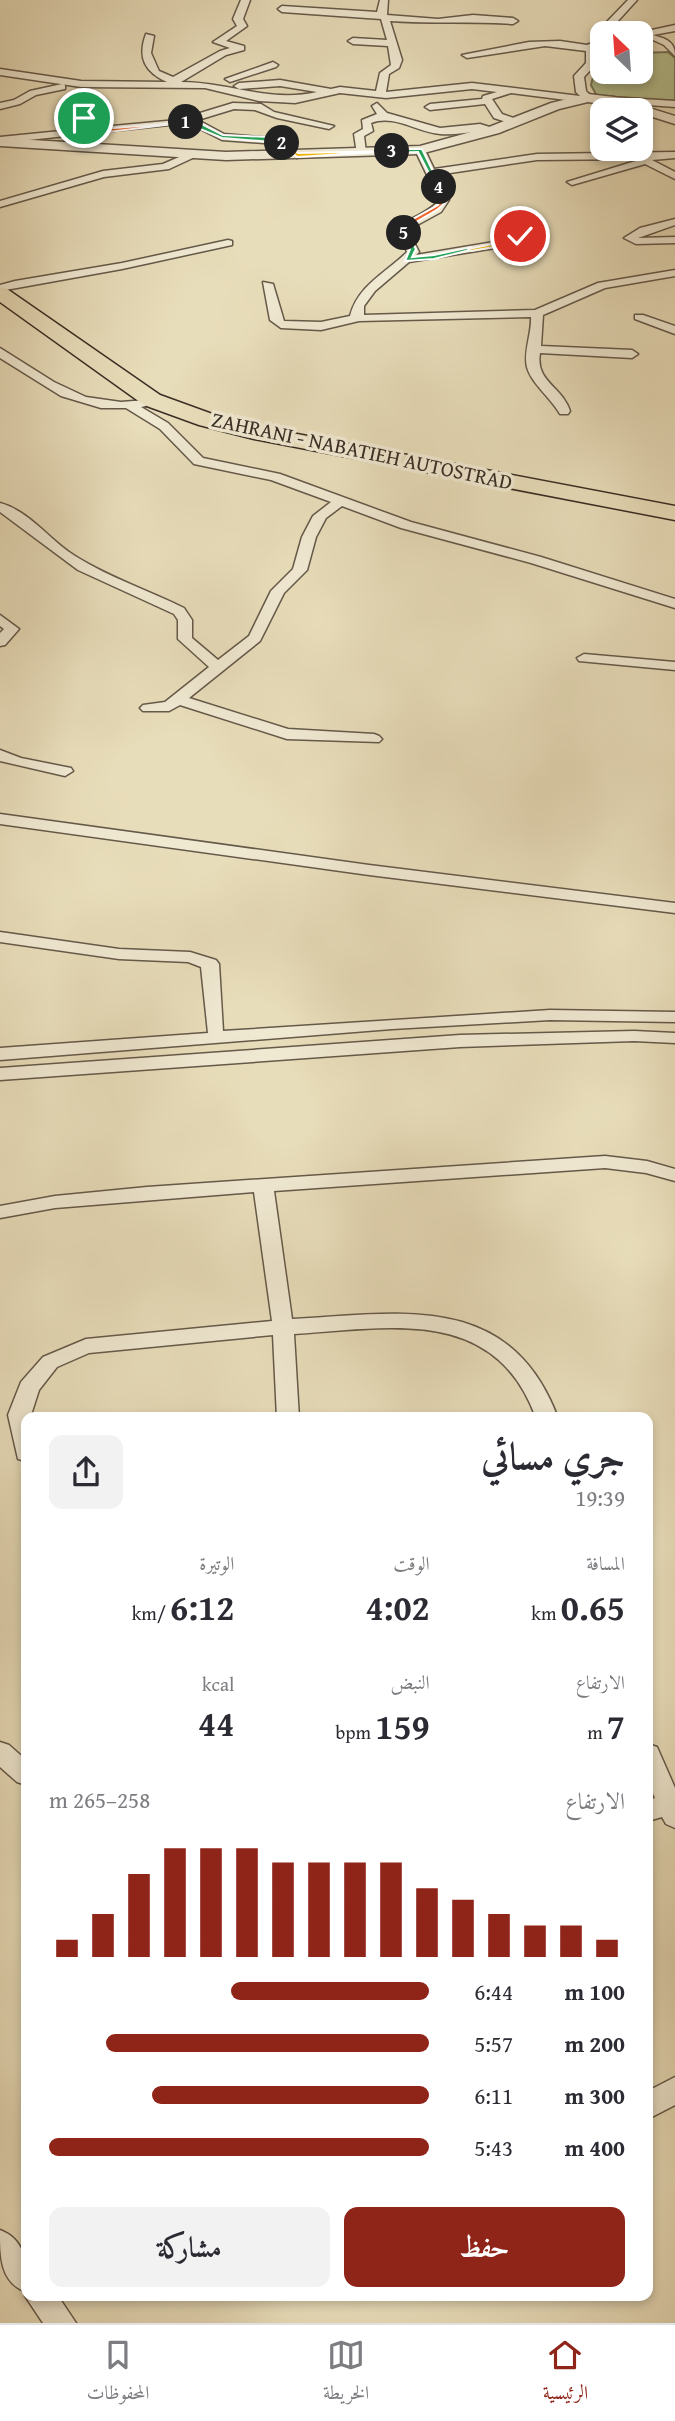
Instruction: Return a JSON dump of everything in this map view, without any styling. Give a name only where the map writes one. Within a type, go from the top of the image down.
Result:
[{"type":"highway","name":"ZAHRANI - NABATIEH AUTOSTRAD","points":[[0,290],[152,400],[207,420],[254,432],[675,515]]},
{"type":"highway","name":"ZAHRANI - NABATIEH AUTOSTRAD","points":[[0,302],[136,404],[223,430],[675,515]]},
{"type":"street","points":[[177,83],[223,53],[241,48],[218,41],[240,29],[242,26],[238,19],[244,8],[242,4],[246,0]]},
{"type":"street","points":[[383,115],[373,102],[384,93],[385,73],[396,66],[397,60],[383,17],[384,0]]},
{"type":"street","points":[[613,21],[634,0]]},
{"type":"street","points":[[282,9],[438,22],[470,18],[513,21]]},
{"type":"street","points":[[653,32],[675,28]]},
{"type":"street","points":[[149,36],[146,53],[155,73],[177,83]]},
{"type":"street","points":[[653,38],[667,43],[675,53]]},
{"type":"street","points":[[353,41],[392,43]]},
{"type":"street","points":[[467,55],[529,45],[590,45]]},
{"type":"street","points":[[213,86],[273,65]]},
{"type":"street","points":[[585,99],[581,92],[579,76],[590,65]]},
{"type":"street","points":[[0,73],[68,82],[213,86],[280,83],[331,92],[384,93],[483,86],[590,99]]},
{"type":"street","points":[[0,106],[17,102],[33,93],[60,88],[68,82]]},
{"type":"street","points":[[213,86],[259,98],[287,100],[304,100],[331,92]]},
{"type":"street","points":[[483,86],[481,90],[498,116],[514,122]]},
{"type":"street","points":[[430,107],[487,99],[512,90]]},
{"type":"street","points":[[0,141],[193,154],[297,155],[420,150],[472,137],[555,106],[585,99]]},
{"type":"street","points":[[0,141],[190,121],[233,106],[258,107],[287,100]]},
{"type":"street","points":[[653,103],[675,104]]},
{"type":"street","points":[[258,107],[267,113],[329,126]]},
{"type":"street","points":[[89,111],[84,118],[101,131]]},
{"type":"street","points":[[653,113],[675,120]]},
{"type":"street","points":[[362,152],[359,134],[368,131],[366,122],[383,115],[392,115],[440,131],[480,127],[494,130]]},
{"type":"street","points":[[190,121],[222,136],[279,141],[297,155]]},
{"type":"street","points":[[460,130],[472,137]]},
{"type":"street","points":[[359,318],[356,312],[370,289],[413,252],[403,230],[437,210],[444,200],[420,150]]},
{"type":"street","points":[[0,204],[103,174],[165,167],[193,154]]},
{"type":"street","points":[[653,157],[675,155]]},
{"type":"street","points":[[431,173],[537,157],[590,157]]},
{"type":"street","points":[[572,182],[638,161]]},
{"type":"street","points":[[652,161],[675,176]]},
{"type":"street","points":[[675,222],[644,230],[629,238],[636,241],[675,240]]},
{"type":"street","points":[[407,259],[434,257],[515,241],[525,231],[523,223]]},
{"type":"street","points":[[0,290],[34,279],[56,279],[228,243]]},
{"type":"street","points":[[267,284],[276,309],[276,320],[281,324],[321,326],[359,318],[537,313],[602,285],[646,276],[675,274]]},
{"type":"street","points":[[537,313],[538,331],[532,365],[537,377],[561,402],[564,411]]},
{"type":"street","points":[[639,317],[675,330]]},
{"type":"street","points":[[534,349],[632,354]]},
{"type":"street","points":[[0,352],[36,377],[77,400],[107,405],[136,404],[164,426],[199,461],[275,477],[406,525],[536,560],[675,604]]},
{"type":"street","points":[[148,708],[165,707],[255,638],[278,591],[300,570],[309,537],[320,516],[341,501]]},
{"type":"street","points":[[0,507],[17,516],[48,545],[72,560],[179,611],[185,620],[185,639],[219,668]]},
{"type":"street","points":[[0,619],[12,629],[0,642]]},
{"type":"street","points":[[584,658],[675,666]]},
{"type":"street","points":[[177,699],[288,734],[374,738]]},
{"type":"street","points":[[0,755],[17,762],[65,771]]},
{"type":"street","points":[[0,819],[369,870],[675,908]]},
{"type":"street","points":[[0,937],[119,954],[190,957],[210,964],[215,1030]]},
{"type":"street","points":[[0,1054],[454,1020],[551,1015],[675,1017]]},
{"type":"street","points":[[454,1020],[460,1041]]},
{"type":"street","points":[[0,1074],[460,1041],[634,1036],[675,1038]]},
{"type":"street","points":[[0,1212],[55,1202],[146,1193],[605,1162],[647,1167],[675,1175]]},
{"type":"street","points":[[263,1185],[283,1326],[288,1412]]},
{"type":"street","points":[[21,1426],[19,1415],[29,1387],[50,1362],[86,1346],[283,1326],[412,1320],[445,1324],[473,1333],[520,1366],[537,1391],[545,1412]]},
{"type":"street","points":[[0,1752],[21,1770]]},
{"type":"street","points":[[653,1772],[664,1811]]},
{"type":"street","points":[[653,2103],[675,2090]]},
{"type":"street","points":[[0,2244],[21,2271]]},
{"type":"street","points":[[44,2301],[61,2323]]},
{"type":"green space","points":[[668,52],[675,58],[675,101],[597,96],[591,84],[653,84],[653,53]]},
{"type":"route","points":[[84,118],[101,131],[190,121],[222,136],[279,141],[297,155],[420,150],[444,199],[437,210],[417,219],[403,230],[413,249],[407,259],[424,259],[503,244],[515,241],[520,236]]}]
